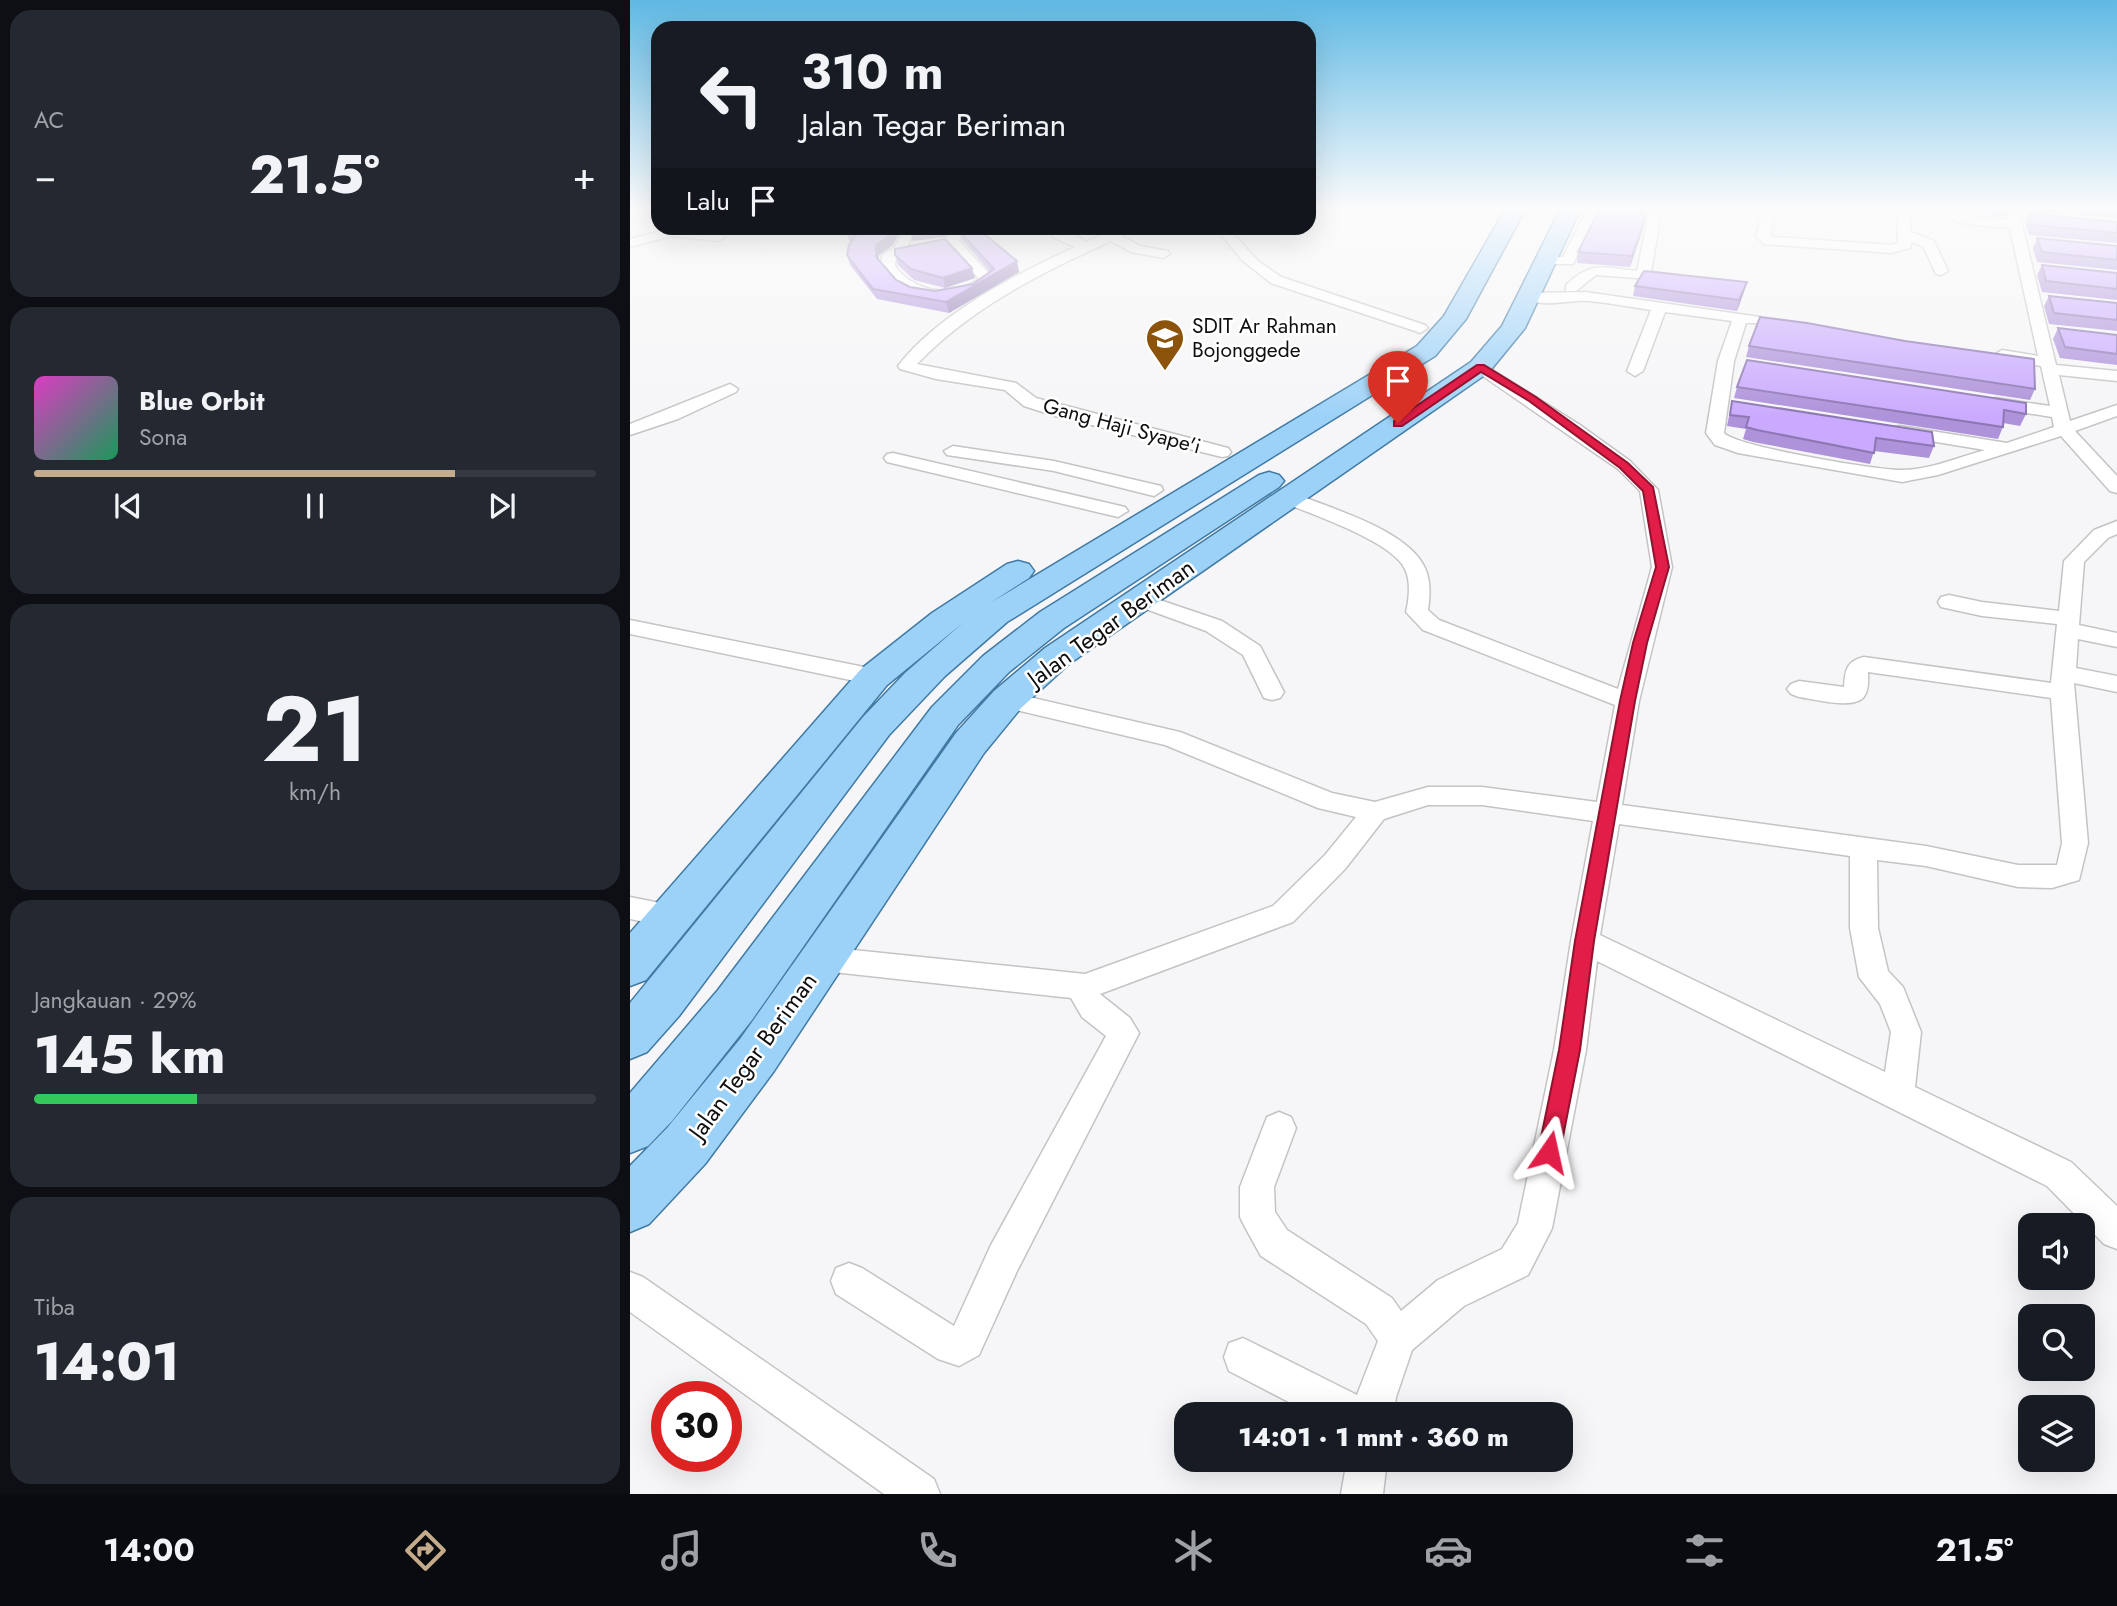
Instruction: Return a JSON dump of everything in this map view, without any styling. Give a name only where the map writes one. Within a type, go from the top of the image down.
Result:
[{"type":"main road","points":[[630,1037],[662,1001],[876,726],[912,684],[949,650],[995,615],[1402,345],[1420,328],[1454,278]]},
{"type":"main road","points":[[630,966],[675,916],[874,677],[920,637],[965,603],[1154,490],[1222,452],[1291,421],[1426,351],[1479,296],[1487,278]]},
{"type":"main road","name":"Jalan Tegar Beriman","points":[[630,1205],[686,1146],[757,1055],[971,743],[1007,700],[1057,656],[1290,498],[1348,443],[1446,368],[1469,347],[1519,278]]},
{"type":"main road","name":"Jalan Tegar Beriman","points":[[630,1128],[654,1104],[735,1005],[916,754],[946,716],[996,664],[1052,620],[1480,367],[1554,284],[1556,278]]},
{"type":"main road","points":[[831,873],[920,816]]},
{"type":"street","points":[[898,278],[906,287],[915,290],[954,292],[968,290],[985,282],[986,278]]},
{"type":"street","name":"Gang Haji Syape'i","points":[[1030,278],[978,306],[906,366],[936,374],[1010,386],[1030,402],[1061,412],[1222,452]]},
{"type":"street","points":[[1272,278],[1420,328]]},
{"type":"street","points":[[1554,284],[1573,278]]},
{"type":"street","points":[[1670,278],[1683,279]]},
{"type":"street","points":[[2034,278],[2047,331],[2048,365],[2061,421],[2117,487]]},
{"type":"street","points":[[1554,284],[1660,306],[1766,321]]},
{"type":"street","points":[[1634,371],[1660,306]]},
{"type":"street","points":[[1740,318],[1725,404],[1715,433],[1730,445],[1873,473],[1902,475],[1932,471],[2010,448],[2061,421],[2117,410]]},
{"type":"street","points":[[1981,352],[2117,376]]},
{"type":"street","points":[[1375,1402],[1398,1338],[1451,1293],[1515,1262],[1534,1228],[1570,1050],[1585,941],[1627,701],[1662,567],[1648,490],[1624,465],[1480,367]]},
{"type":"street","points":[[630,430],[730,389]]},
{"type":"street","points":[[1982,401],[2061,421]]},
{"type":"street","points":[[1877,428],[2010,448]]},
{"type":"street","points":[[953,451],[1016,459],[1126,481],[1154,490]]},
{"type":"street","points":[[893,458],[1118,511]]},
{"type":"street","points":[[1290,498],[1342,520],[1397,549],[1415,566],[1420,600],[1418,612],[1431,625],[1627,701]]},
{"type":"street","points":[[1007,700],[1171,738],[1327,801],[1375,812],[1428,796],[1482,796],[1926,856],[2018,876],[2052,877],[2069,872],[2075,843],[2063,682],[2074,561],[2101,534],[2117,527]]},
{"type":"street","points":[[1142,600],[1214,625],[1252,651],[1272,692]]},
{"type":"street","points":[[1949,602],[2069,624],[2117,640]]},
{"type":"street","points":[[630,627],[874,677]]},
{"type":"street","points":[[1799,689],[1850,696],[1855,693],[1857,669],[1864,664],[2063,682],[2117,684]]},
{"type":"street","points":[[824,959],[1085,987],[1283,914],[1335,862],[1375,812]]},
{"type":"street","points":[[1863,847],[1864,928],[1874,977],[1892,996],[1906,1032],[1898,1095]]},
{"type":"street","points":[[630,908],[675,916]]},
{"type":"street","points":[[1585,941],[2059,1174],[2117,1231]]},
{"type":"street","points":[[849,1281],[951,1346],[959,1347],[965,1342],[1004,1258],[1124,1033],[1117,1024],[1090,1007],[1084,994],[1085,987]]},
{"type":"street","points":[[1279,1128],[1257,1187],[1258,1217],[1274,1242],[1379,1311],[1398,1338]]},
{"type":"street","points":[[630,1290],[919,1494]]},
{"type":"street","points":[[1243,1357],[1329,1402]]},
{"type":"street","points":[[1362,1494],[1365,1472]]},
{"type":"building","points":[[864,278],[894,278],[910,287],[935,291],[973,284],[982,278],[988,278],[946,302],[873,289]]},
{"type":"building","points":[[1640,278],[1707,278],[1747,282],[1739,300],[1635,286]]},
{"type":"building","points":[[2045,278],[2117,278],[2117,289],[2046,281]]},
{"type":"building","points":[[2049,296],[2117,303],[2117,320],[2054,313]]},
{"type":"building","points":[[1760,317],[2034,359],[2035,389],[1749,346]]},
{"type":"building","points":[[2058,328],[2117,335],[2117,354],[2065,347]]},
{"type":"building","points":[[1747,360],[2026,403],[2026,414],[2004,410],[2003,427],[1737,387]]},
{"type":"building","points":[[1732,401],[1932,432],[1934,446],[1876,438],[1874,453],[1757,430],[1746,427],[1749,417],[1730,415]]},
{"type":"place","name":"SDIT Ar Rahman Bojonggede","points":[[1165,372]]},
{"type":"route","points":[[1398,423],[1480,367],[1532,399],[1624,465],[1648,490],[1655,519],[1662,567],[1627,701],[1585,941],[1570,1050],[1549,1152]]}]
